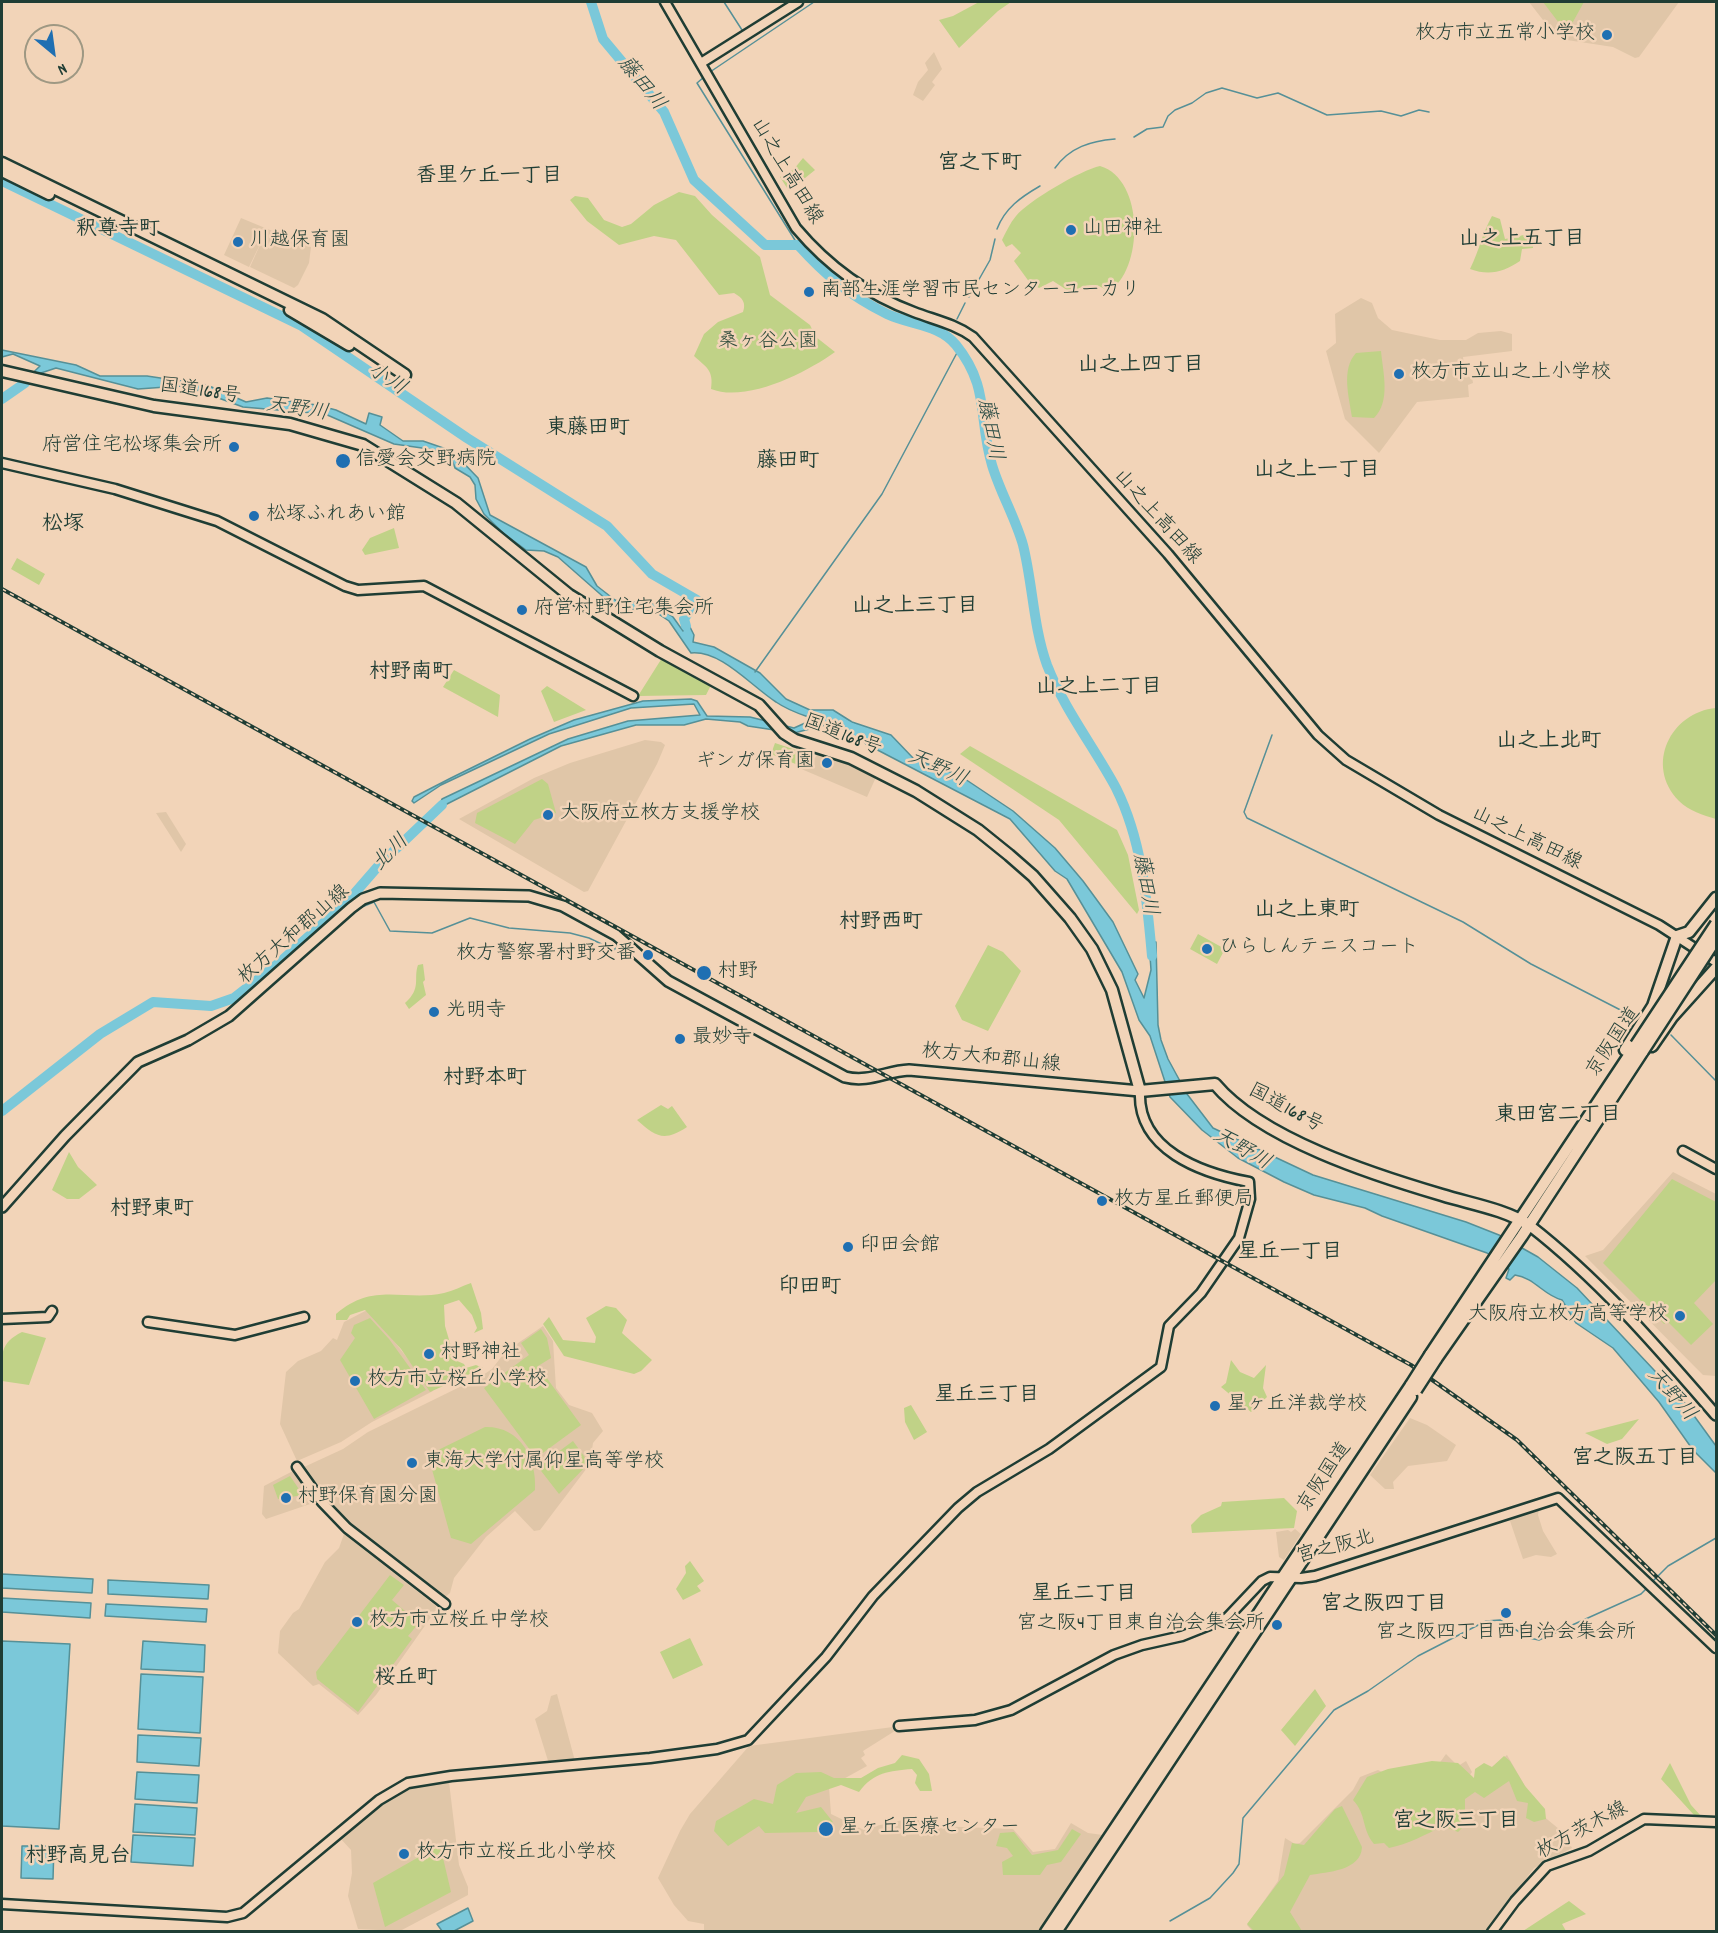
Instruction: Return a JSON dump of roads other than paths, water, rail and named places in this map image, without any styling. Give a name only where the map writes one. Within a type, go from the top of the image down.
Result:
[{"type":"highway","points":[[2,163],[322,319],[403,378],[295,312],[2,171]]},
{"type":"highway","name":"国道168号","points":[[2,371],[154,406],[290,424],[363,445],[456,503],[569,595],[660,651],[767,711],[784,733],[795,740],[851,758],[916,791],[978,830],[1033,876],[1080,932],[1106,977],[1140,1091],[1215,1084],[1238,1108],[1255,1119],[1352,1164],[1521,1228]]},
{"type":"highway","points":[[1612,1080],[1613,1069],[1653,1006],[1677,936],[1689,932],[1716,898]]},
{"type":"highway","name":"京阪国道","points":[[1046,1932],[1488,1275],[1613,1096],[1639,1048],[1716,924]]},
{"type":"highway","name":"京阪国道","points":[[1521,1228],[1612,1080],[1639,1048],[1716,939]]},
{"type":"highway","points":[[1613,1096],[1627,1081],[1672,1017],[1716,968]]},
{"type":"highway","name":"京阪国道","points":[[1056,1932],[1286,1577]]},
{"type":"main road","name":"枚方大和郡山線","points":[[2,1207],[65,1136],[138,1062],[188,1040],[229,1016],[351,908],[363,899],[380,893],[529,896],[563,906],[616,935],[669,981],[777,1042],[851,1079],[873,1079],[909,1070],[1140,1091]]},
{"type":"main road","points":[[1521,1228],[1550,1241],[1638,1324],[1716,1416]]},
{"type":"street","name":"山之上高田線","points":[[665,2],[796,228],[806,240],[829,262],[869,291],[915,312],[959,327],[973,337],[1165,551],[1318,735],[1331,747],[1362,771],[1438,815],[1677,936],[1716,962]]},
{"type":"street","points":[[701,63],[798,2]]},
{"type":"street","points":[[2,463],[115,489],[217,521],[351,588],[424,586],[633,696]]},
{"type":"street","points":[[2,1904],[227,1917],[243,1913],[379,1800],[408,1783],[451,1776],[650,1758],[717,1749],[748,1740],[826,1657],[873,1596],[958,1508],[977,1492],[1049,1449],[1161,1367],[1169,1326],[1201,1293],[1239,1238],[1250,1199],[1249,1182],[1200,1169],[1178,1159],[1160,1142],[1145,1122],[1140,1105],[1140,1091]]},
{"type":"street","points":[[1683,1151],[1716,1169]]},
{"type":"street","points":[[2,1319],[48,1317],[52,1311]]},
{"type":"street","points":[[148,1322],[235,1335],[304,1317]]},
{"type":"street","points":[[297,1467],[322,1502],[347,1528],[445,1604]]},
{"type":"street","name":"宮之阪北","points":[[899,1726],[975,1720],[1011,1710],[1114,1655],[1142,1645],[1182,1636],[1227,1618],[1262,1581],[1270,1577],[1315,1576],[1558,1498],[1716,1648]]},
{"type":"street","name":"枚方茨木線","points":[[1492,1932],[1515,1901],[1547,1866],[1589,1851],[1644,1819],[1716,1822]]},
{"type":"water","points":[[2,350],[76,365],[100,376],[147,376],[207,385],[246,402],[267,398],[317,405],[336,410],[366,424],[369,413],[382,417],[380,425],[403,441],[423,441],[452,451],[478,478],[490,515],[586,567],[597,586],[615,600],[624,603],[649,601],[673,617],[683,631],[681,619],[687,612],[690,613],[686,619],[694,635],[693,642],[714,647],[760,673],[786,699],[810,710],[833,710],[852,722],[891,735],[914,759],[959,775],[1013,811],[1055,848],[1083,881],[1113,922],[1138,974],[1135,980],[1144,998],[1151,970],[1149,942],[1156,942],[1158,1025],[1161,1040],[1168,1059],[1187,1094],[1213,1128],[1313,1175],[1466,1222],[1499,1235],[1538,1257],[1577,1288],[1684,1402],[1716,1446],[1716,1473],[1693,1450],[1659,1402],[1613,1348],[1576,1323],[1562,1300],[1522,1277],[1515,1275],[1510,1280],[1506,1278],[1509,1269],[1487,1253],[1365,1208],[1314,1195],[1284,1182],[1238,1158],[1202,1130],[1170,1097],[1150,1036],[1139,1020],[1122,972],[1067,879],[1055,871],[1010,819],[866,744],[852,727],[829,724],[794,733],[748,726],[740,722],[706,719],[684,725],[636,725],[561,746],[445,805],[434,816],[431,814],[438,808],[442,799],[568,739],[628,721],[700,715],[694,704],[631,708],[549,734],[441,785],[414,803],[412,801],[414,797],[530,739],[574,720],[643,701],[691,699],[697,701],[707,716],[750,717],[794,728],[814,719],[781,705],[735,670],[713,657],[691,653],[669,621],[654,611],[616,608],[558,557],[544,551],[526,550],[503,533],[484,514],[476,499],[475,485],[470,477],[455,468],[451,457],[429,449],[394,444],[325,414],[243,407],[180,386],[138,389],[56,368],[41,373],[14,391],[40,366],[13,354],[2,357]]},
{"type":"water","points":[[2,1574],[93,1579],[92,1593],[2,1588]]},
{"type":"water","points":[[108,1580],[209,1585],[208,1599],[108,1594]]},
{"type":"water","points":[[2,1598],[91,1603],[90,1618],[2,1612]]},
{"type":"water","points":[[106,1604],[207,1609],[206,1622],[105,1616]]},
{"type":"water","points":[[2,1641],[70,1644],[59,1829],[2,1826]]},
{"type":"water","points":[[143,1641],[205,1645],[204,1672],[141,1669]]},
{"type":"water","points":[[141,1674],[203,1677],[200,1733],[138,1729]]},
{"type":"water","points":[[138,1735],[201,1738],[199,1766],[137,1762]]},
{"type":"water","points":[[137,1772],[199,1775],[197,1803],[135,1799]]},
{"type":"water","points":[[135,1804],[197,1808],[195,1835],[133,1832]]},
{"type":"water","points":[[133,1835],[195,1838],[193,1866],[131,1862]]},
{"type":"water","points":[[22,1846],[54,1846],[53,1879],[21,1878]]},
{"type":"water","points":[[468,1908],[473,1921],[454,1931],[442,1931],[437,1924]]},
{"type":"waterway","name":"藤田川","points":[[591,2],[603,39],[664,112],[694,180],[765,245],[798,245],[828,275],[861,300],[896,318],[941,333],[956,345],[967,360],[979,389],[992,465],[1023,545],[1039,635],[1047,665],[1071,712],[1116,788],[1132,828],[1142,870],[1152,956]]},
{"type":"waterway","points":[[724,2],[742,30]]},
{"type":"waterway","points":[[710,72],[814,2]]},
{"type":"waterway","points":[[704,77],[697,83],[798,245]]},
{"type":"waterway","points":[[1134,137],[1147,129],[1163,127],[1168,116],[1175,110],[1192,103],[1206,93],[1222,88],[1257,98],[1278,93],[1327,115],[1381,111],[1401,116],[1419,110],[1429,112]]},
{"type":"waterway","points":[[1055,168],[1067,155],[1082,146],[1115,139]]},
{"type":"waterway","name":"小川","points":[[2,181],[302,326],[467,438],[607,526],[652,574],[697,600],[684,619],[686,626]]},
{"type":"waterway","points":[[997,229],[1004,215],[1014,204],[1040,186]]},
{"type":"waterway","points":[[969,297],[990,260],[995,239]]},
{"type":"waterway","points":[[957,319],[965,303]]},
{"type":"waterway","points":[[755,672],[882,494],[959,349]]},
{"type":"waterway","points":[[2,399],[25,383]]},
{"type":"waterway","name":"天野川","points":[[835,720],[867,736]]},
{"type":"waterway","points":[[1272,735],[1244,812],[1247,818],[1463,922],[1531,964],[1638,1019]]},
{"type":"waterway","name":"北川","points":[[2,1111],[100,1034],[153,1002],[211,1006],[234,998],[279,963],[347,902],[380,864],[442,805]]},
{"type":"waterway","points":[[357,909],[374,902],[390,931],[432,933],[470,918],[509,928],[570,933],[589,938],[614,950],[619,944]]},
{"type":"waterway","points":[[278,980],[351,914]]},
{"type":"waterway","points":[[1671,1035],[1716,1081]]},
{"type":"waterway","points":[[1653,1581],[1668,1566],[1716,1538]]},
{"type":"waterway","points":[[1170,1921],[1210,1898],[1233,1873],[1239,1864],[1243,1818],[1334,1710],[1368,1691],[1418,1656],[1486,1621],[1500,1620],[1529,1638],[1539,1640],[1641,1594],[1648,1587]]},
{"type":"railway","points":[[2,589],[1411,1365],[1517,1440],[1716,1635]]},
{"type":"place","name":"枚方市立五常小学校","points":[[1607,35]]},
{"type":"place","name":"山田神社","points":[[1071,230]]},
{"type":"place","name":"川越保育園","points":[[238,242]]},
{"type":"place","name":"南部生涯学習市民センターユーカリ","points":[[809,292]]},
{"type":"place","name":"枚方市立山之上小学校","points":[[1399,374]]},
{"type":"place","name":"府営住宅松塚集会所","points":[[234,447]]},
{"type":"place","name":"信愛会交野病院","points":[[343,461]]},
{"type":"place","name":"松塚ふれあい館","points":[[254,516]]},
{"type":"place","name":"府営村野住宅集会所","points":[[522,610]]},
{"type":"place","name":"ギンガ保育園","points":[[827,763]]},
{"type":"place","name":"大阪府立枚方支援学校","points":[[548,815]]},
{"type":"place","name":"ひらしんテニスコート","points":[[1207,949]]},
{"type":"place","name":"枚方警察署村野交番","points":[[648,955]]},
{"type":"place","name":"村野","points":[[704,973]]},
{"type":"place","name":"光明寺","points":[[434,1012]]},
{"type":"place","name":"最妙寺","points":[[680,1039]]},
{"type":"place","name":"枚方星丘郵便局","points":[[1102,1201]]},
{"type":"place","name":"印田会館","points":[[848,1247]]},
{"type":"place","name":"大阪府立枚方高等学校","points":[[1680,1316]]},
{"type":"place","name":"村野神社","points":[[429,1354]]},
{"type":"place","name":"枚方市立桜丘小学校","points":[[355,1381]]},
{"type":"place","name":"星ヶ丘洋裁学校","points":[[1215,1406]]},
{"type":"place","name":"東海大学付属仰星高等学校","points":[[412,1463]]},
{"type":"place","name":"村野保育園分園","points":[[286,1498]]},
{"type":"place","name":"宮之阪四丁目西自治会集会所","points":[[1506,1613]]},
{"type":"place","name":"枚方市立桜丘中学校","points":[[357,1622]]},
{"type":"place","name":"宮之阪4丁目東自治会集会所","points":[[1277,1625]]},
{"type":"place","name":"星ヶ丘医療センター","points":[[826,1829]]},
{"type":"place","name":"枚方市立桜丘北小学校","points":[[404,1854]]},
{"type":"district","name":"宮之下町","points":[[980,165]]},
{"type":"district","name":"香里ケ丘一丁目","points":[[489,178]]},
{"type":"district","name":"釈尊寺町","points":[[118,231]]},
{"type":"district","name":"山之上五丁目","points":[[1522,241]]},
{"type":"district","name":"山之上四丁目","points":[[1141,367]]},
{"type":"district","name":"東藤田町","points":[[588,430]]},
{"type":"district","name":"藤田町","points":[[788,463]]},
{"type":"district","name":"山之上一丁目","points":[[1317,472]]},
{"type":"district","name":"松塚","points":[[63,526]]},
{"type":"district","name":"山之上三丁目","points":[[915,608]]},
{"type":"district","name":"村野南町","points":[[411,674]]},
{"type":"district","name":"山之上二丁目","points":[[1099,689]]},
{"type":"district","name":"山之上北町","points":[[1549,743]]},
{"type":"district","name":"山之上東町","points":[[1307,912]]},
{"type":"district","name":"村野西町","points":[[881,924]]},
{"type":"district","name":"村野本町","points":[[485,1080]]},
{"type":"district","name":"東田宮二丁目","points":[[1558,1117]]},
{"type":"district","name":"村野東町","points":[[152,1211]]},
{"type":"district","name":"星丘一丁目","points":[[1290,1254]]},
{"type":"district","name":"印田町","points":[[810,1289]]},
{"type":"district","name":"星丘三丁目","points":[[987,1397]]},
{"type":"district","name":"宮之阪五丁目","points":[[1635,1460]]},
{"type":"district","name":"星丘二丁目","points":[[1084,1596]]},
{"type":"district","name":"宮之阪四丁目","points":[[1384,1606]]},
{"type":"district","name":"桜丘町","points":[[406,1680]]},
{"type":"district","name":"宮之阪三丁目","points":[[1456,1823]]},
{"type":"district","name":"村野高見台","points":[[78,1858]]},
{"type":"park label","name":"桑ヶ谷公園","points":[[768,343]]}]
